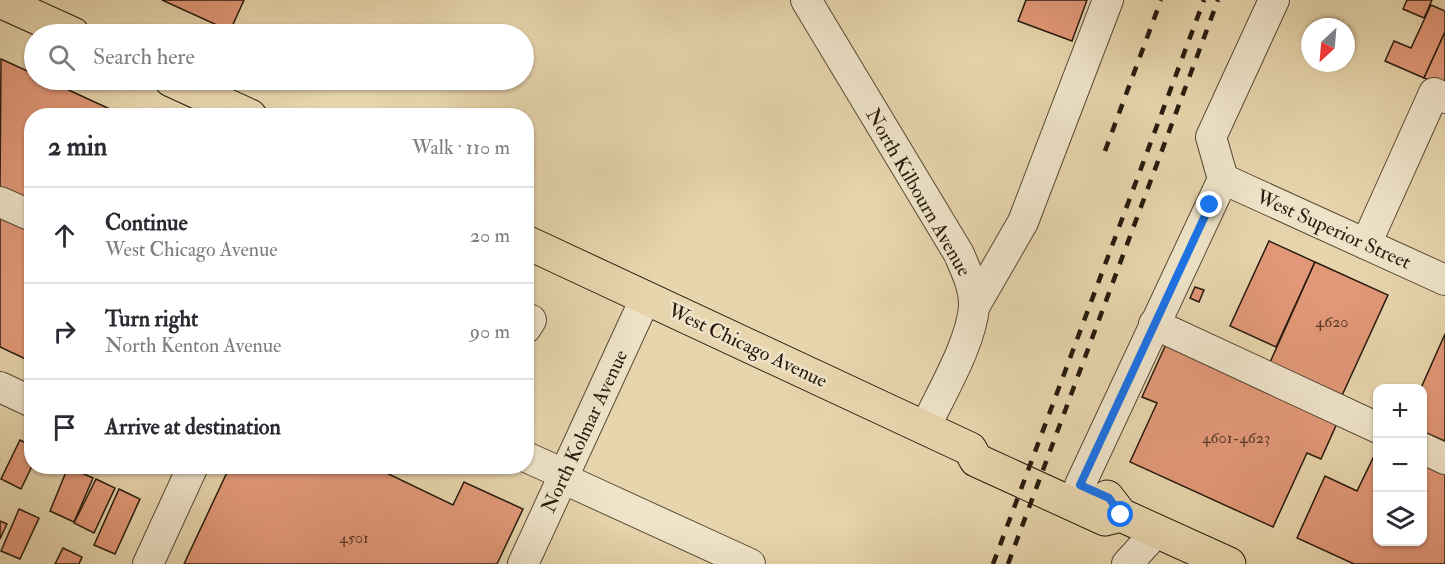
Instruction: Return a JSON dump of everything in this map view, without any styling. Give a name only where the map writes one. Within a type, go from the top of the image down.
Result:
[{"type":"main road","points":[[0,1],[51,24]]},
{"type":"main road","points":[[193,90],[232,108]]},
{"type":"main road","name":"West Chicago Avenue","points":[[534,246],[970,449],[976,460],[1105,519],[1121,515]]},
{"type":"main road","name":"West Chicago Avenue","points":[[970,449],[981,444],[1080,485],[1109,498],[1121,515],[1229,564]]},
{"type":"street","points":[[974,307],[1023,222],[1108,0]]},
{"type":"street","points":[[1080,485],[1222,179],[1211,137],[1274,0]]},
{"type":"street","name":"North Kilbourn Avenue","points":[[809,2],[959,254],[971,284],[974,307],[963,345],[925,428]]},
{"type":"street","points":[[1365,244],[1434,93],[1445,98]]},
{"type":"street","name":"West Superior Street","points":[[1222,179],[1445,279]]},
{"type":"street","points":[[0,202],[24,212]]},
{"type":"street","name":"North Kolmar Avenue","points":[[523,564],[646,297]]},
{"type":"street","points":[[1154,324],[1373,426]]},
{"type":"street","points":[[0,387],[24,398]]},
{"type":"street","points":[[1427,450],[1445,459]]},
{"type":"street","points":[[534,460],[750,564]]},
{"type":"street","points":[[148,564],[182,474]]},
{"type":"street","points":[[1127,564],[1157,531]]},
{"type":"building","points":[[162,0],[244,0],[233,24],[215,24]]},
{"type":"building","points":[[1026,0],[1087,0],[1072,41],[1018,21]]},
{"type":"building","points":[[1407,0],[1432,0],[1424,18],[1403,9]]},
{"type":"building","points":[[1431,5],[1445,11],[1445,32],[1424,78],[1385,61],[1394,41],[1411,48]]},
{"type":"building","points":[[1445,32],[1445,88],[1424,78]]},
{"type":"building","points":[[1,59],[24,69],[24,90],[69,90],[108,108],[24,108],[24,200],[0,190]]},
{"type":"building","points":[[0,217],[24,224],[24,358],[0,347]]},
{"type":"building","points":[[1269,241],[1315,262],[1276,347],[1230,326]]},
{"type":"building","points":[[1315,262],[1388,295],[1339,402],[1267,369]]},
{"type":"building","points":[[1195,287],[1204,290],[1199,302],[1190,298]]},
{"type":"building","points":[[1445,334],[1445,441],[1427,433],[1427,384],[1423,384]]},
{"type":"building","points":[[1167,342],[1338,421],[1321,459],[1307,453],[1273,527],[1130,462],[1157,403],[1142,397]]},
{"type":"building","points":[[20,440],[24,442],[24,474],[28,474],[21,489],[1,479]]},
{"type":"building","points":[[1373,458],[1373,546],[1427,546],[1427,460],[1445,468],[1445,564],[1354,564],[1297,538],[1325,476],[1357,491]]},
{"type":"building","points":[[65,474],[84,474],[93,478],[74,522],[50,511]]},
{"type":"building","points":[[226,474],[389,474],[453,505],[464,482],[523,509],[497,564],[184,564]]},
{"type":"building","points":[[96,479],[115,488],[94,533],[74,523]]},
{"type":"building","points":[[119,489],[140,499],[115,554],[94,545]]},
{"type":"building","points":[[19,509],[39,518],[20,559],[1,551]]},
{"type":"building","points":[[0,521],[7,524],[0,539]]},
{"type":"building","points":[[63,548],[82,557],[79,564],[55,564]]},
{"type":"railway","points":[[1105,151],[1161,0]]},
{"type":"railway","points":[[993,564],[1204,0]]},
{"type":"railway","points":[[1008,564],[1218,0]]},
{"type":"route","points":[[1121,515],[1109,498],[1080,485],[1210,205]]}]
